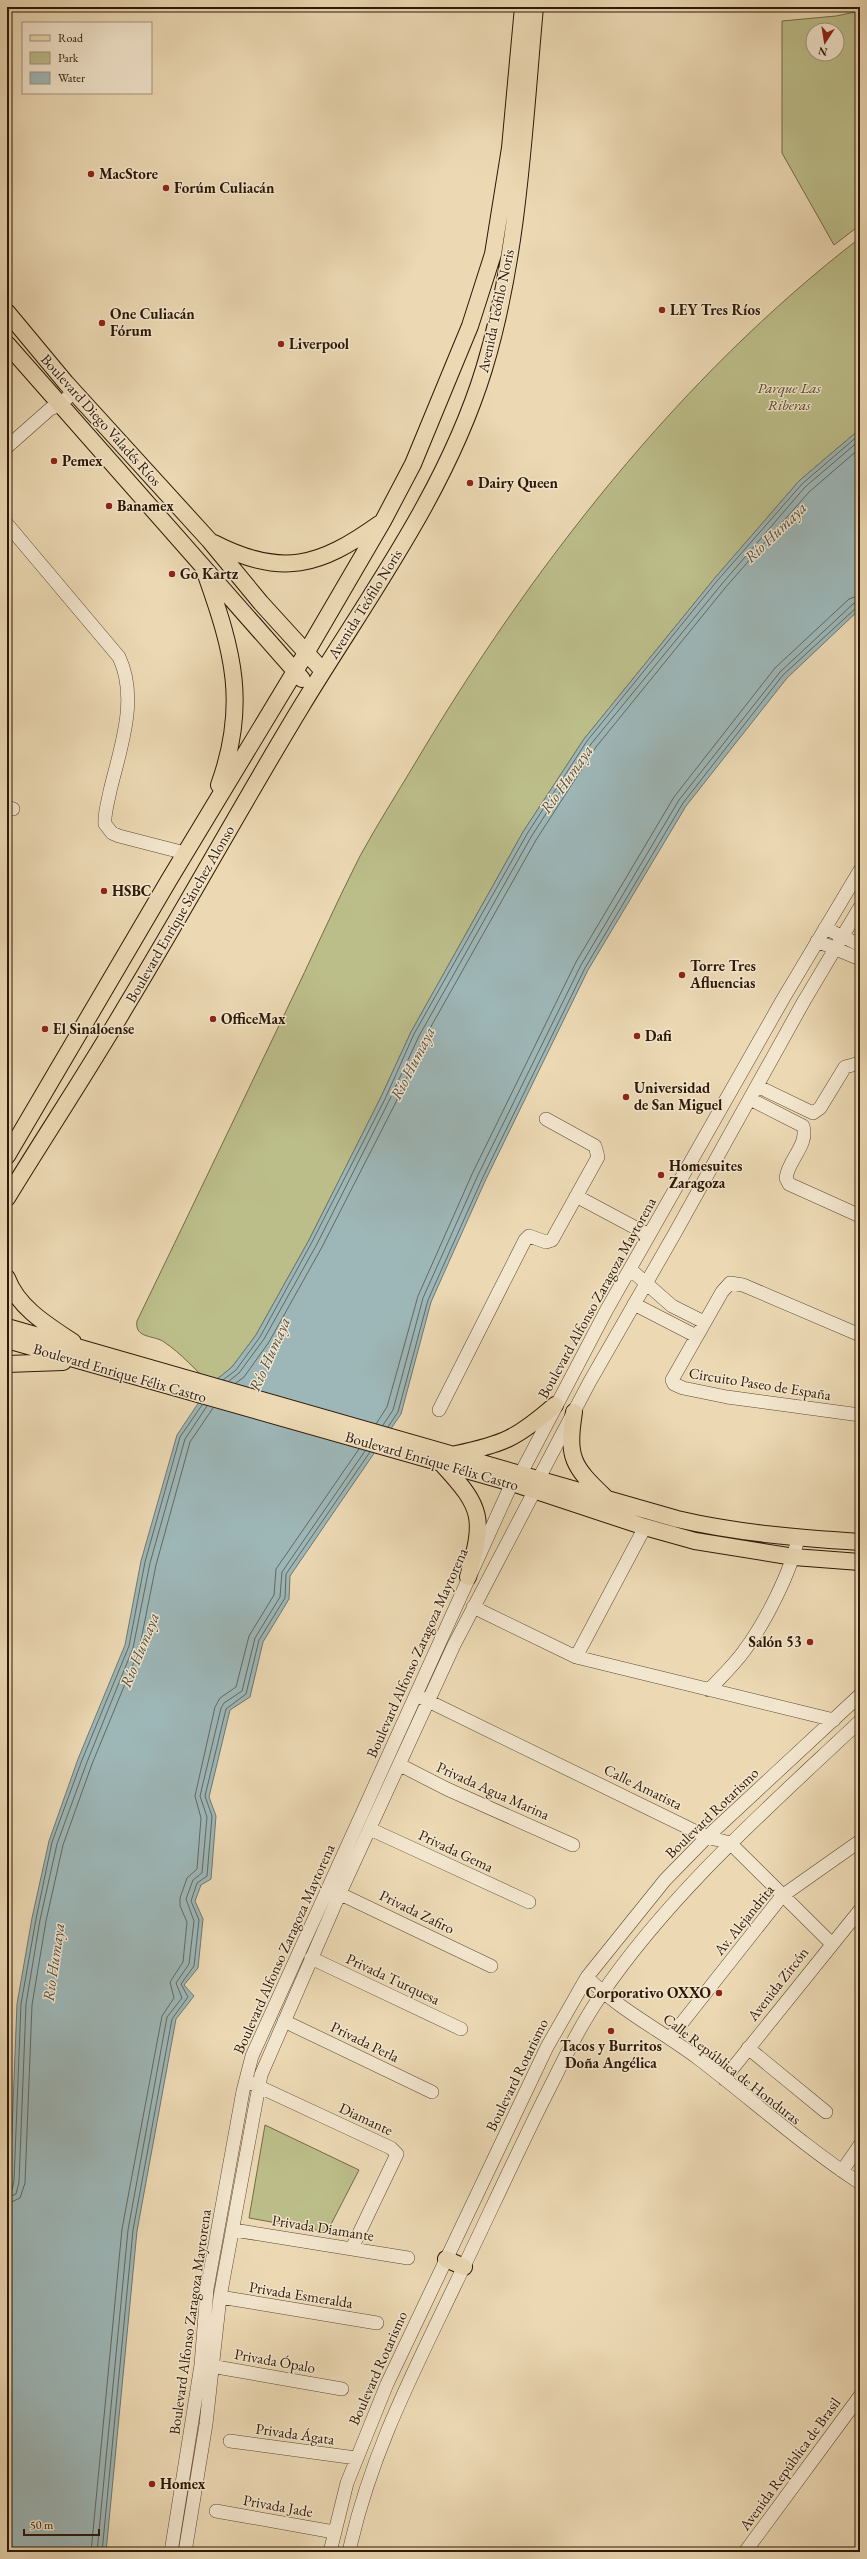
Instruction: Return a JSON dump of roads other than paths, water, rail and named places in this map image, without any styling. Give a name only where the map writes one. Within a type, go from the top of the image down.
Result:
[{"type":"main road","name":"Avenida Teófilo Noris","points":[[323,671],[419,518],[461,429],[481,378],[494,333],[509,256],[518,124],[523,7]]},
{"type":"main road","name":"Avenida Teófilo Noris","points":[[306,653],[384,520],[413,464],[435,416],[483,289],[497,232],[518,124],[535,7]]},
{"type":"main road","name":"Boulevard Diego Valadés Ríos","points":[[7,312],[70,388],[209,540],[261,604],[323,671]]},
{"type":"main road","name":"Boulevard Diego Valadés Ríos","points":[[7,344],[54,404],[171,527],[202,566],[294,672],[312,688]]},
{"type":"main road","points":[[209,540],[246,558],[286,564],[326,556],[342,549],[384,520]]},
{"type":"main road","points":[[202,566],[228,639],[235,682],[231,744],[210,812]]},
{"type":"main road","name":"Boulevard Enrique Sánchez Alonso","points":[[7,1156],[185,853],[306,653]]},
{"type":"main road","points":[[312,688],[323,671]]},
{"type":"main road","name":"Boulevard Enrique Sánchez Alonso","points":[[7,1198],[124,1010],[312,688]]},
{"type":"main road","points":[[7,1278],[21,1302],[35,1315],[91,1359]]},
{"type":"main road","name":"Boulevard Enrique Félix Castro","points":[[7,1327],[91,1359]]},
{"type":"main road","name":"Boulevard Enrique Félix Castro","points":[[7,1340],[91,1359],[537,1484],[609,1500],[710,1526],[798,1538],[860,1542]]},
{"type":"main road","points":[[7,1364],[91,1359]]},
{"type":"main road","points":[[468,1577],[479,1537],[476,1510],[447,1459],[496,1445],[517,1436],[554,1405]]},
{"type":"main road","points":[[574,1412],[570,1440],[572,1456],[585,1477],[609,1500]]},
{"type":"main road","name":"Boulevard Enrique Félix Castro","points":[[537,1484],[645,1527],[695,1541],[794,1557],[860,1562]]},
{"type":"main road","points":[[446,2259],[464,2267]]},
{"type":"street","points":[[7,447],[70,388]]},
{"type":"street","points":[[7,524],[73,601],[119,658],[128,682],[125,727],[104,824],[112,833],[119,836],[185,853]]},
{"type":"street","name":"Boulevard Alfonso Zaragoza Maytorena","points":[[171,2552],[234,2230],[258,2086],[311,1958],[334,1891],[414,1694],[468,1577],[516,1478],[554,1405],[817,941],[860,870]]},
{"type":"street","name":"Boulevard Alfonso Zaragoza Maytorena","points":[[185,2552],[207,2365],[207,2289],[245,2081],[262,2031],[334,1891],[370,1829],[473,1607],[574,1412],[757,1086],[860,907]]},
{"type":"street","points":[[825,928],[860,945]]},
{"type":"street","points":[[817,941],[860,960]]},
{"type":"street","points":[[757,1086],[813,1113],[820,1108],[845,1067],[860,1063]]},
{"type":"street","points":[[750,1099],[803,1126],[803,1141],[787,1171],[787,1182],[860,1216]]},
{"type":"street","points":[[439,1410],[525,1240],[529,1236],[546,1242],[552,1240],[598,1157],[598,1149],[546,1119]]},
{"type":"street","points":[[576,1196],[649,1235]]},
{"type":"street","points":[[630,1269],[672,1306],[704,1322]]},
{"type":"street","name":"Circuito Paseo de España","points":[[860,1335],[736,1283],[725,1287],[674,1374],[672,1380],[678,1386],[727,1397],[860,1415]]},
{"type":"street","points":[[634,1304],[696,1336]]},
{"type":"street","points":[[665,1319],[672,1306]]},
{"type":"street","points":[[576,1657],[645,1527]]},
{"type":"street","points":[[709,1690],[744,1651],[764,1618],[794,1557],[798,1538]]},
{"type":"street","points":[[473,1607],[576,1657],[834,1720]]},
{"type":"street","name":"Calle Amatista","points":[[414,1694],[707,1837],[730,1843]]},
{"type":"street","name":"Boulevard Rotarismo","points":[[330,2552],[334,2532],[356,2458],[387,2384],[547,2047],[587,1977],[649,1898],[707,1837],[860,1695]]},
{"type":"street","points":[[349,2552],[362,2495],[390,2422],[574,2040],[602,1993],[649,1933],[730,1843],[860,1720]]},
{"type":"street","name":"Privada Agua Marina","points":[[400,1766],[447,1789],[573,1844]]},
{"type":"street","name":"Privada Gema","points":[[370,1829],[529,1902]]},
{"type":"street","name":"Av. Alejandrita","points":[[670,2038],[782,1896],[860,1841]]},
{"type":"street","points":[[730,1843],[831,1943]]},
{"type":"street","name":"Privada Zafiro","points":[[334,1891],[491,1966]]},
{"type":"street","name":"Avenida Zircón","points":[[724,2079],[831,1943],[860,1910]]},
{"type":"street","name":"Privada Turquesa","points":[[311,1958],[461,2028]]},
{"type":"street","name":"Calle República de Honduras","points":[[587,1977],[602,1993],[670,2038],[724,2079],[788,2133],[860,2183]]},
{"type":"street","name":"Privada Perla","points":[[284,2021],[432,2092]]},
{"type":"street","points":[[748,2048],[826,2112]]},
{"type":"street","name":"Diamante","points":[[245,2081],[391,2148],[398,2154],[352,2248]]},
{"type":"street","points":[[842,2171],[860,2144]]},
{"type":"street","name":"Privada Diamante","points":[[234,2230],[408,2258]]},
{"type":"street","name":"Privada Esmeralda","points":[[220,2297],[377,2323]]},
{"type":"street","name":"Privada Ópalo","points":[[207,2365],[342,2389]]},
{"type":"street","name":"Avenida República de Brasil","points":[[745,2552],[860,2396]]},
{"type":"street","name":"Privada Ágata","points":[[230,2441],[356,2458]]},
{"type":"street","name":"Privada Jade","points":[[216,2512],[334,2532]]},
{"type":"water","name":"Río Humaya","points":[[860,429],[860,609],[787,678],[686,806],[588,970],[486,1179],[431,1302],[401,1414],[290,1576],[289,1599],[263,1642],[250,1697],[230,1710],[209,1797],[216,1816],[211,1879],[201,1885],[195,1901],[203,1919],[198,1968],[184,1985],[194,1996],[176,2019],[137,2231],[106,2552],[7,2552],[7,2198],[10,2181],[17,2004],[32,1918],[49,1841],[78,1759],[125,1645],[141,1561],[177,1435],[211,1384],[232,1367],[256,1335],[309,1240],[381,1097],[411,1032],[523,832],[584,739],[714,579],[799,481]]},
{"type":"place","name":"MacStore","points":[[91,174]]},
{"type":"place","name":"Forúm Culiacán","points":[[166,188]]},
{"type":"place","name":"LEY Tres Ríos","points":[[662,310]]},
{"type":"place","name":"One Culiacán Fórum","points":[[102,323]]},
{"type":"place","name":"Liverpool","points":[[281,344]]},
{"type":"place","name":"Pemex","points":[[54,461]]},
{"type":"place","name":"Dairy Queen","points":[[470,483]]},
{"type":"place","name":"Banamex","points":[[109,506]]},
{"type":"place","name":"Go Kartz","points":[[172,574]]},
{"type":"place","name":"HSBC","points":[[104,891]]},
{"type":"place","name":"Torre Tres Afluencias","points":[[682,975]]},
{"type":"place","name":"OfficeMax","points":[[213,1019]]},
{"type":"place","name":"El Sinaloense","points":[[45,1029]]},
{"type":"place","name":"Dafi","points":[[637,1036]]},
{"type":"place","name":"Universidad de San Miguel","points":[[626,1097]]},
{"type":"place","name":"Homesuites Zaragoza","points":[[661,1175]]},
{"type":"place","name":"Salón 53","points":[[810,1642]]},
{"type":"place","name":"Corporativo OXXO","points":[[719,1993]]},
{"type":"place","name":"Tacos y Burritos Doña Angélica","points":[[611,2031]]},
{"type":"place","name":"Homex","points":[[152,2484]]},
{"type":"park label","name":"Parque Las Riberas","points":[[789,396]]}]
